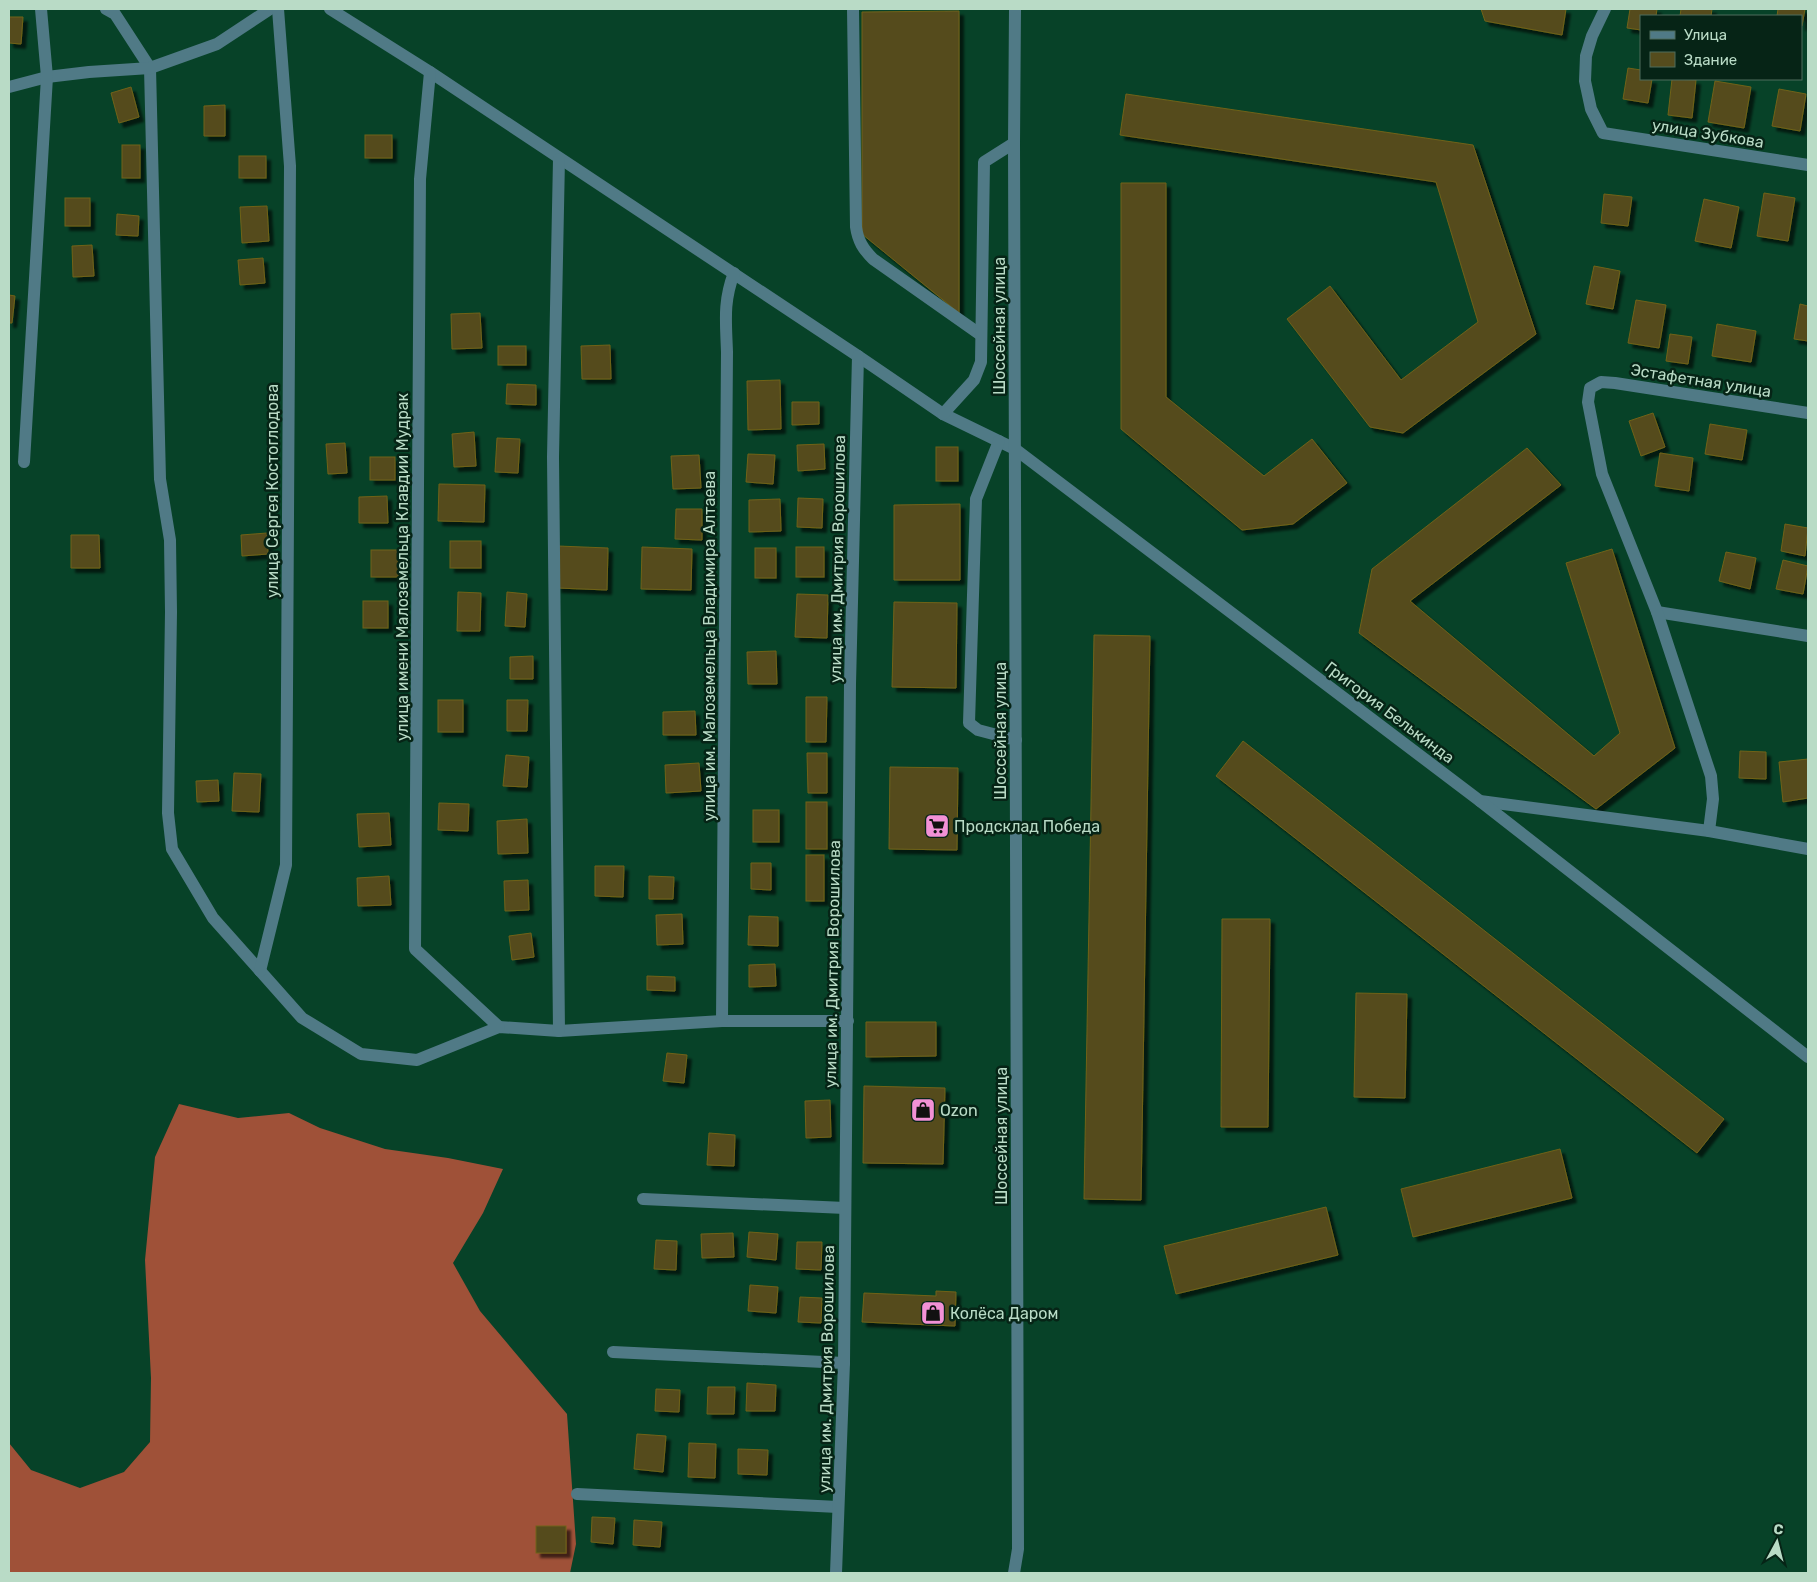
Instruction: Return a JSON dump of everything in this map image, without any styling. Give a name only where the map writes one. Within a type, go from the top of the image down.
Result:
[{"type":"street","points":[[24,462],[47,77],[40,9]]},
{"type":"street","points":[[106,9],[115,14],[150,68],[160,479],[170,549],[168,813],[172,849],[213,918],[302,1018],[361,1054],[417,1060],[499,1027],[559,1031],[722,1021],[848,1021]]},
{"type":"street","points":[[9,87],[47,77],[150,68],[217,44],[270,9]]},
{"type":"street","name":"улица Сергея Костоглодова","points":[[260,971],[286,865],[290,166],[278,9]]},
{"type":"street","name":"Григория Белькинда","points":[[329,9],[430,72],[943,414],[1015,449],[1480,801],[1709,831],[1808,849]]},
{"type":"street","points":[[853,9],[856,228],[858,240],[873,259],[981,335]]},
{"type":"street","name":"Шоссейная улица","points":[[1014,1573],[1018,1549],[1015,9]]},
{"type":"street","name":"улица Зубкова","points":[[1605,9],[1592,36],[1586,56],[1585,81],[1591,109],[1603,133],[1808,165]]},
{"type":"street","name":"улица имени Малоземельца Клавдии Мудрак","points":[[430,72],[420,179],[415,949],[499,1027]]},
{"type":"street","points":[[943,414],[974,380],[981,362],[984,162],[1014,143]]},
{"type":"street","points":[[559,158],[553,457],[559,1031]]},
{"type":"street","name":"улица им. Малоземельца Владимира Алтаева","points":[[722,1021],[726,307],[727,291],[734,273]]},
{"type":"street","name":"улица им. Дмитрия Ворошилова","points":[[836,1573],[844,1362],[850,684],[858,356]]},
{"type":"street","name":"Эстафетная улица","points":[[1657,612],[1602,474],[1588,402],[1590,388],[1601,382],[1615,383],[1808,413]]},
{"type":"street","points":[[1000,441],[976,499],[970,723],[978,730],[1016,740]]},
{"type":"street","points":[[1709,831],[1713,799],[1711,776],[1657,612],[1808,636]]},
{"type":"street","points":[[1480,801],[1808,1057]]},
{"type":"street","points":[[643,1199],[845,1208]]},
{"type":"street","points":[[613,1352],[844,1362]]},
{"type":"street","points":[[578,1494],[838,1507]]},
{"type":"shaded area","points":[[179,1104],[238,1118],[289,1113],[320,1128],[385,1149],[448,1158],[503,1169],[483,1213],[453,1263],[480,1311],[567,1414],[576,1544],[570,1573],[9,1573],[9,1443],[31,1470],[80,1488],[124,1472],[150,1442],[151,1378],[145,1260],[155,1157]]},
{"type":"building","points":[[1481,9],[1566,9],[1562,35],[1485,21]]},
{"type":"building","points":[[1630,9],[1657,9],[1656,15],[1640,15],[1640,30],[1627,28]]},
{"type":"building","points":[[1681,9],[1712,9],[1711,15],[1680,15]]},
{"type":"building","points":[[1778,9],[1805,9],[1802,26],[1802,15],[1777,15]]},
{"type":"building","points":[[959,11],[959,313],[862,234],[862,12]]},
{"type":"building","points":[[9,17],[23,17],[21,44],[9,43]]},
{"type":"building","points":[[1628,68],[1640,70],[1640,80],[1652,80],[1648,103],[1623,99]]},
{"type":"building","points":[[1672,80],[1696,80],[1692,118],[1668,115]]},
{"type":"building","points":[[1715,81],[1751,87],[1744,128],[1708,122]]},
{"type":"building","points":[[131,87],[139,117],[119,123],[111,93]]},
{"type":"building","points":[[1779,89],[1806,94],[1800,131],[1772,126]]},
{"type":"building","points":[[1126,94],[1473,145],[1536,334],[1403,433],[1370,427],[1287,319],[1330,286],[1401,380],[1478,322],[1436,182],[1120,135]]},
{"type":"building","points":[[225,105],[225,136],[204,136],[204,106]]},
{"type":"building","points":[[365,135],[392,135],[392,158],[365,158]]},
{"type":"building","points":[[122,145],[140,145],[140,178],[122,178]]},
{"type":"building","points":[[239,156],[266,156],[266,178],[239,178]]},
{"type":"building","points":[[1121,183],[1166,183],[1166,397],[1264,476],[1312,439],[1347,483],[1293,524],[1242,530],[1121,429]]},
{"type":"building","points":[[1764,193],[1795,198],[1788,241],[1757,236]]},
{"type":"building","points":[[1604,194],[1632,197],[1628,226],[1601,223]]},
{"type":"building","points":[[65,198],[90,198],[90,226],[65,226]]},
{"type":"building","points":[[1704,199],[1739,207],[1731,248],[1695,241]]},
{"type":"building","points":[[267,206],[269,241],[242,243],[240,207]]},
{"type":"building","points":[[117,214],[139,216],[138,236],[116,235]]},
{"type":"building","points":[[92,245],[94,276],[73,277],[72,246]]},
{"type":"building","points":[[263,258],[265,283],[240,285],[238,260]]},
{"type":"building","points":[[1594,266],[1620,271],[1613,309],[1586,304]]},
{"type":"building","points":[[9,295],[15,296],[12,323],[9,323]]},
{"type":"building","points":[[1636,300],[1666,305],[1659,348],[1628,343]]},
{"type":"building","points":[[1800,304],[1808,306],[1808,341],[1794,339]]},
{"type":"building","points":[[480,313],[482,348],[452,349],[451,314]]},
{"type":"building","points":[[1717,324],[1756,331],[1751,362],[1712,356]]},
{"type":"building","points":[[1670,334],[1692,337],[1688,364],[1666,361]]},
{"type":"building","points":[[610,345],[611,379],[582,379],[581,346]]},
{"type":"building","points":[[498,346],[526,346],[526,365],[498,365]]},
{"type":"building","points":[[780,380],[781,429],[748,430],[747,381]]},
{"type":"building","points":[[507,384],[536,385],[536,405],[506,404]]},
{"type":"building","points":[[792,402],[819,402],[819,424],[792,425]]},
{"type":"building","points":[[1653,413],[1665,447],[1641,456],[1629,421]]},
{"type":"building","points":[[1710,424],[1747,430],[1742,460],[1705,454]]},
{"type":"building","points":[[474,432],[476,466],[454,467],[452,434]]},
{"type":"building","points":[[497,438],[520,439],[518,473],[495,472]]},
{"type":"building","points":[[345,443],[347,473],[328,474],[326,444]]},
{"type":"building","points":[[824,444],[825,469],[798,471],[797,445]]},
{"type":"building","points":[[936,447],[958,447],[958,481],[936,481]]},
{"type":"building","points":[[1527,448],[1561,485],[1410,601],[1594,756],[1620,733],[1566,563],[1612,549],[1675,748],[1596,809],[1359,633],[1372,569]]},
{"type":"building","points":[[1660,453],[1693,458],[1689,491],[1655,486]]},
{"type":"building","points":[[748,454],[775,455],[773,484],[746,482]]},
{"type":"building","points":[[699,455],[701,488],[673,489],[671,456]]},
{"type":"building","points":[[370,457],[395,457],[395,480],[370,480]]},
{"type":"building","points":[[439,484],[485,485],[484,522],[438,521]]},
{"type":"building","points":[[387,496],[388,523],[359,523],[359,497]]},
{"type":"building","points":[[798,498],[823,499],[822,528],[797,527]]},
{"type":"building","points":[[780,499],[781,531],[749,532],[749,500]]},
{"type":"building","points":[[960,504],[960,580],[894,580],[894,505]]},
{"type":"building","points":[[676,509],[702,509],[702,540],[675,539]]},
{"type":"building","points":[[1785,524],[1808,528],[1805,556],[1781,551]]},
{"type":"building","points":[[267,533],[268,554],[242,556],[241,535]]},
{"type":"building","points":[[71,535],[99,535],[100,568],[71,568]]},
{"type":"building","points":[[450,541],[481,541],[481,568],[450,568]]},
{"type":"building","points":[[558,546],[608,548],[607,590],[557,588]]},
{"type":"building","points":[[642,547],[692,549],[691,590],[641,589]]},
{"type":"building","points":[[796,547],[824,547],[824,577],[796,577]]},
{"type":"building","points":[[755,548],[776,548],[776,578],[755,578]]},
{"type":"building","points":[[371,550],[398,550],[398,577],[371,577]]},
{"type":"building","points":[[1726,552],[1756,558],[1750,589],[1719,581]]},
{"type":"building","points":[[1783,560],[1808,566],[1803,594],[1776,589]]},
{"type":"building","points":[[458,592],[481,593],[480,631],[457,631]]},
{"type":"building","points":[[507,592],[527,594],[525,627],[505,626]]},
{"type":"building","points":[[797,594],[828,595],[827,638],[795,637]]},
{"type":"building","points":[[363,601],[388,601],[388,628],[363,628]]},
{"type":"building","points":[[894,602],[957,603],[956,688],[892,687]]},
{"type":"building","points":[[1094,635],[1150,636],[1141,1200],[1084,1199]]},
{"type":"building","points":[[776,651],[777,684],[748,684],[747,652]]},
{"type":"building","points":[[533,656],[533,679],[510,679],[510,657]]},
{"type":"building","points":[[806,697],[827,697],[826,742],[806,742]]},
{"type":"building","points":[[438,700],[463,700],[463,732],[438,732]]},
{"type":"building","points":[[507,700],[528,700],[527,731],[507,731]]},
{"type":"building","points":[[695,711],[696,735],[663,735],[663,712]]},
{"type":"building","points":[[1243,741],[1724,1119],[1697,1153],[1216,776]]},
{"type":"building","points":[[1740,751],[1766,752],[1766,779],[1739,778]]},
{"type":"building","points":[[807,753],[827,753],[827,793],[808,793]]},
{"type":"building","points":[[506,755],[529,757],[527,787],[503,786]]},
{"type":"building","points":[[1808,759],[1808,798],[1783,802],[1779,762]]},
{"type":"building","points":[[699,763],[701,791],[666,793],[665,765]]},
{"type":"building","points":[[890,767],[958,768],[957,850],[889,849]]},
{"type":"building","points":[[234,773],[261,774],[259,812],[232,811]]},
{"type":"building","points":[[218,780],[219,801],[197,802],[196,781]]},
{"type":"building","points":[[806,802],[827,802],[827,849],[806,849]]},
{"type":"building","points":[[439,803],[469,804],[468,831],[438,830]]},
{"type":"building","points":[[753,810],[779,810],[779,842],[753,842]]},
{"type":"building","points":[[389,813],[391,845],[359,847],[357,814]]},
{"type":"building","points":[[527,819],[528,853],[498,854],[497,821]]},
{"type":"building","points":[[806,855],[824,855],[824,901],[806,901]]},
{"type":"building","points":[[751,863],[771,863],[771,890],[751,889]]},
{"type":"building","points":[[595,866],[624,866],[623,897],[595,896]]},
{"type":"building","points":[[389,876],[391,905],[358,906],[357,878]]},
{"type":"building","points":[[649,876],[674,877],[673,899],[649,899]]},
{"type":"building","points":[[528,880],[529,910],[505,911],[504,881]]},
{"type":"building","points":[[682,914],[683,944],[657,945],[656,915]]},
{"type":"building","points":[[749,916],[778,917],[778,946],[748,945]]},
{"type":"building","points":[[1222,919],[1270,919],[1268,1127],[1221,1127]]},
{"type":"building","points":[[531,933],[534,957],[512,960],[509,936]]},
{"type":"building","points":[[775,964],[776,986],[749,987],[749,965]]},
{"type":"building","points":[[647,976],[675,977],[675,991],[647,990]]},
{"type":"building","points":[[1356,993],[1407,994],[1405,1098],[1354,1097]]},
{"type":"building","points":[[866,1022],[936,1022],[936,1056],[866,1057]]},
{"type":"building","points":[[667,1053],[687,1055],[684,1083],[663,1081]]},
{"type":"building","points":[[864,1086],[945,1088],[943,1164],[863,1163]]},
{"type":"building","points":[[830,1100],[831,1137],[806,1138],[805,1101]]},
{"type":"building","points":[[709,1133],[735,1135],[734,1166],[707,1165]]},
{"type":"building","points":[[1560,1149],[1572,1198],[1413,1237],[1401,1189]]},
{"type":"building","points":[[1326,1207],[1338,1255],[1176,1294],[1164,1246]]},
{"type":"building","points":[[749,1232],[778,1234],[776,1260],[747,1257]]},
{"type":"building","points":[[733,1233],[734,1257],[702,1258],[701,1234]]},
{"type":"building","points":[[656,1240],[677,1241],[676,1270],[654,1269]]},
{"type":"building","points":[[797,1242],[822,1242],[821,1270],[796,1269]]},
{"type":"building","points":[[750,1285],[778,1287],[776,1313],[748,1311]]},
{"type":"building","points":[[936,1291],[956,1292],[955,1326],[862,1322],[864,1293],[936,1296]]},
{"type":"building","points":[[800,1297],[822,1298],[821,1323],[798,1322]]},
{"type":"building","points":[[747,1383],[776,1385],[775,1411],[746,1411]]},
{"type":"building","points":[[708,1387],[735,1387],[734,1414],[707,1414]]},
{"type":"building","points":[[656,1389],[680,1390],[679,1412],[655,1411]]},
{"type":"building","points":[[637,1434],[666,1436],[663,1472],[634,1469]]},
{"type":"building","points":[[689,1443],[716,1444],[715,1478],[688,1477]]},
{"type":"building","points":[[738,1449],[768,1450],[767,1475],[738,1474]]},
{"type":"building","points":[[592,1517],[615,1518],[613,1544],[591,1542]]},
{"type":"building","points":[[634,1520],[662,1522],[660,1547],[633,1545]]},
{"type":"building","points":[[536,1526],[566,1526],[566,1553],[536,1553]]},
{"type":"place","name":"Продсклад Победа","points":[[937,826]]},
{"type":"place","name":"Ozon","points":[[923,1110]]},
{"type":"place","name":"Колёса Даром","points":[[933,1313]]}]
